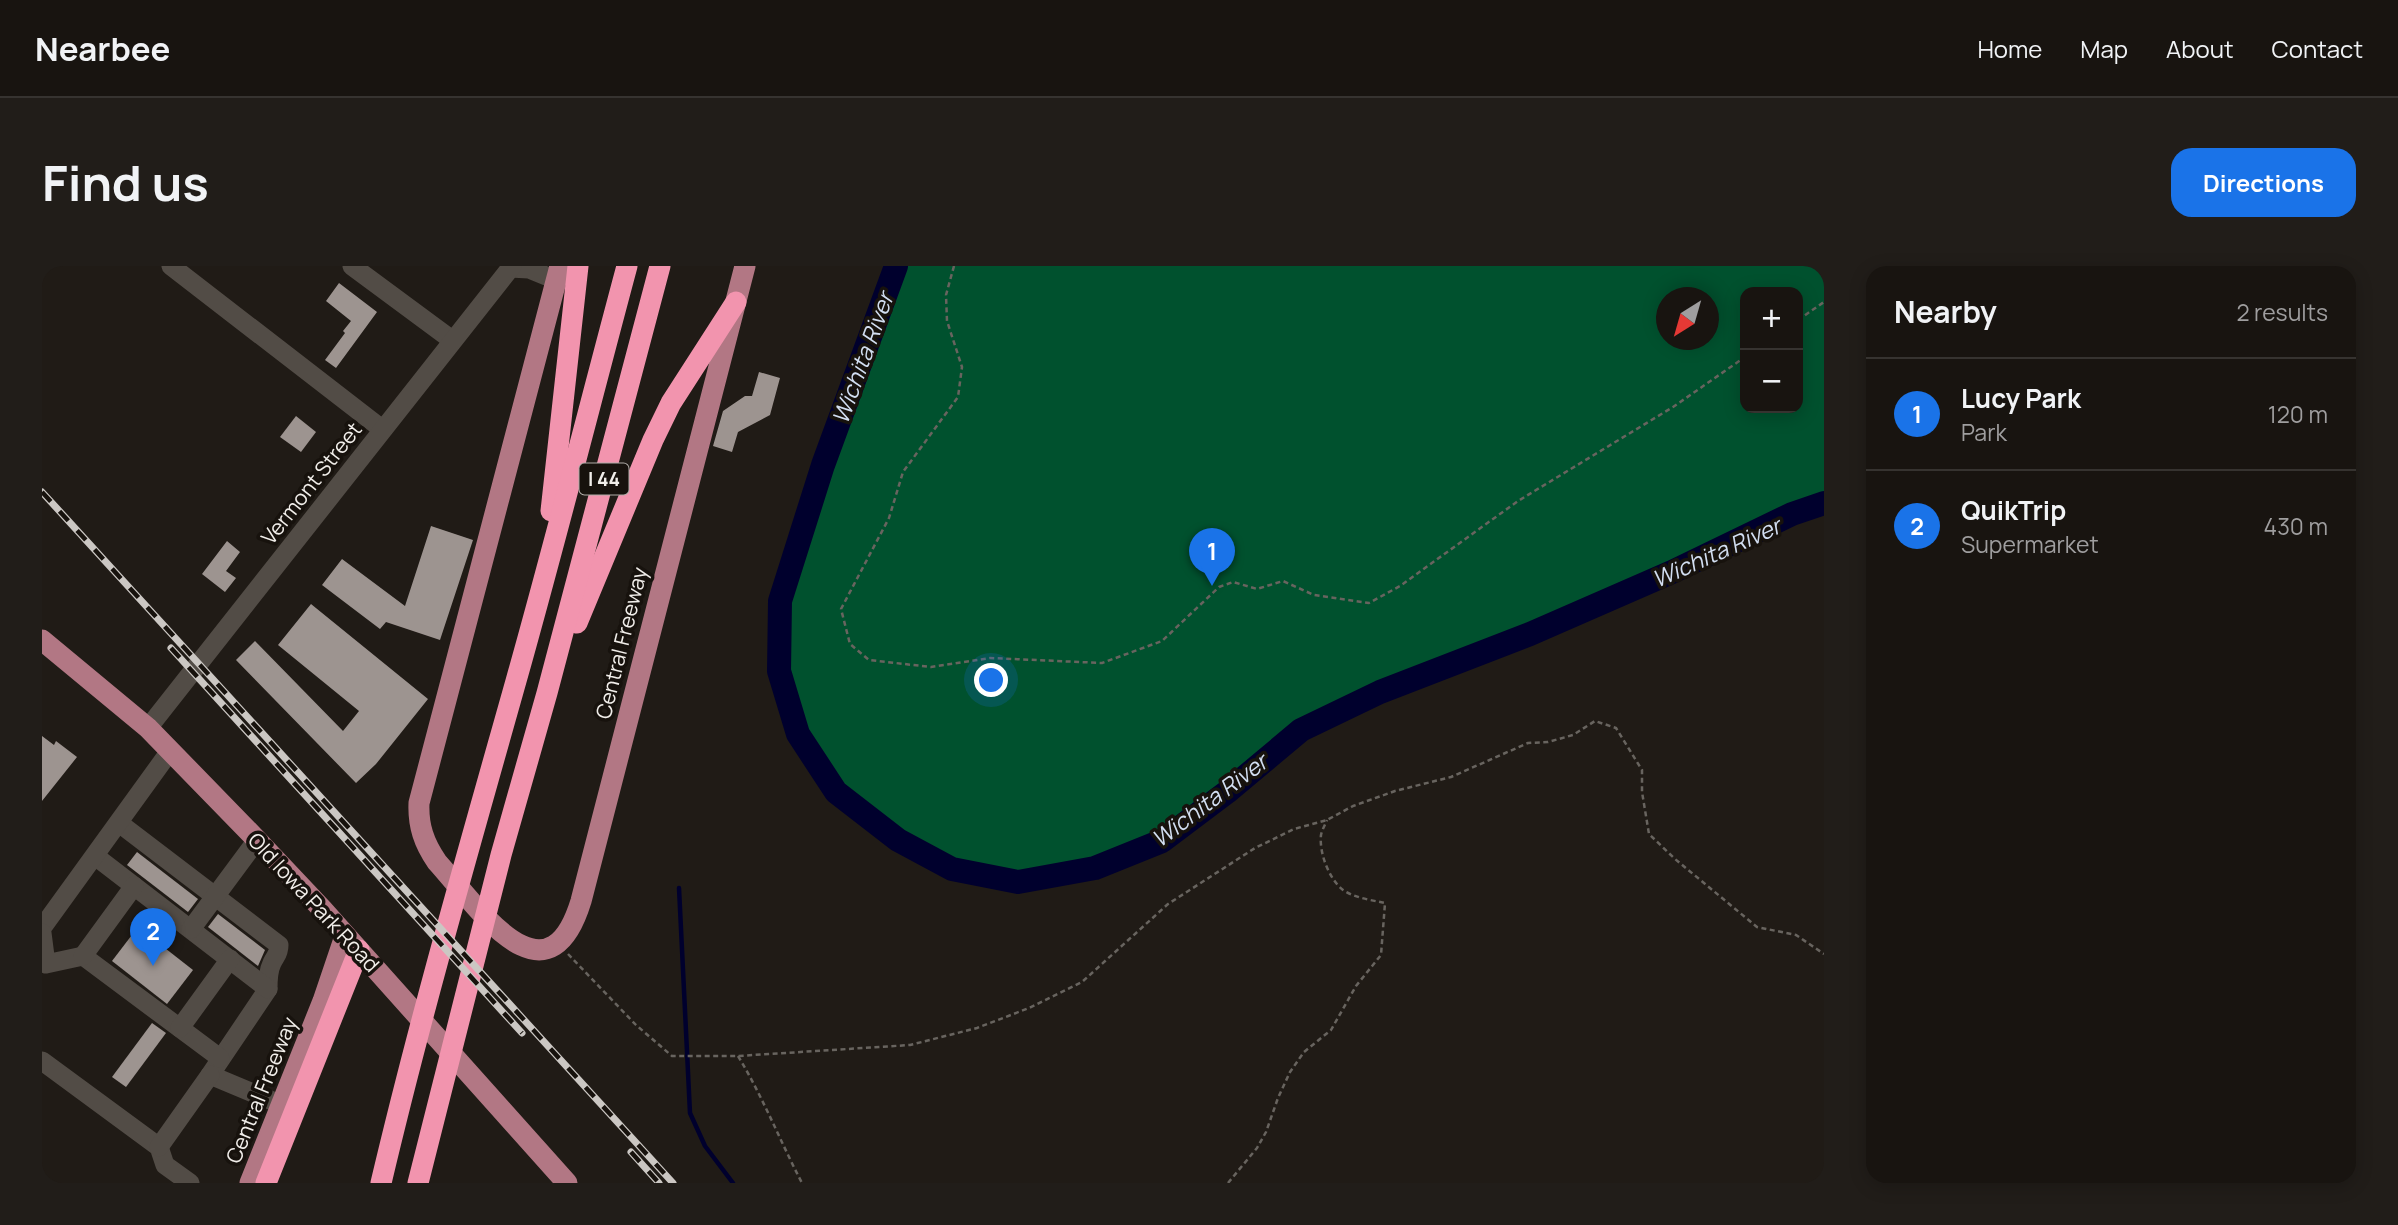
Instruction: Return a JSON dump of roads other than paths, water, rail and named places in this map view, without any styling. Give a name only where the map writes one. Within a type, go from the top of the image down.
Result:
[{"type":"highway","points":[[542,586],[578,266]]},
{"type":"highway","name":"I 44","points":[[381,1183],[401,1097],[627,266]]},
{"type":"highway","name":"I 44","points":[[418,1183],[501,855],[547,693],[660,266]]},
{"type":"highway","points":[[547,693],[653,440],[671,403],[736,302]]},
{"type":"highway","points":[[266,1183],[288,1107],[352,943]]},
{"type":"main road","name":"Central Freeway","points":[[558,273],[419,803],[419,820],[428,848],[438,862],[506,938],[530,949],[543,950],[557,945],[568,933],[581,901],[745,266]]},
{"type":"main road","name":"Old Iowa Park Road","points":[[42,640],[148,728],[257,840],[567,1183]]},
{"type":"main road","name":"Central Freeway","points":[[250,1183],[288,1107]]},
{"type":"street","points":[[171,266],[382,429]]},
{"type":"street","points":[[352,266],[452,340]]},
{"type":"street","name":"Vermont Street","points":[[148,728],[511,267],[558,273]]},
{"type":"street","points":[[42,928],[170,751]]},
{"type":"street","points":[[119,823],[279,945],[279,954],[268,975],[268,989],[159,1147]]},
{"type":"street","points":[[191,929],[257,840]]},
{"type":"street","points":[[95,856],[268,989]]},
{"type":"street","points":[[42,933],[44,967],[83,956],[134,886]]},
{"type":"street","points":[[83,956],[220,1058]]},
{"type":"street","points":[[180,1028],[230,959]]},
{"type":"street","points":[[42,1061],[159,1147],[165,1165],[190,1183]]},
{"type":"street","points":[[210,1075],[288,1107]]},
{"type":"waterway","name":"Wichita River","points":[[896,266],[823,465],[780,601],[779,671],[798,734],[836,792],[898,840],[952,869],[1018,882],[1095,868],[1162,841],[1227,792],[1301,730],[1380,692],[1530,634],[1672,572],[1792,514],[1824,503]]},
{"type":"waterway","points":[[679,888],[690,1113],[705,1146],[733,1183]]},
{"type":"railway","points":[[42,492],[673,1183]]},
{"type":"railway","points":[[171,648],[522,1033]]},
{"type":"railway","points":[[631,1152],[659,1183]]},
{"type":"place","name":"Lucy Park","points":[[1212,586]]},
{"type":"place","name":"QuikTrip","points":[[153,966]]}]
